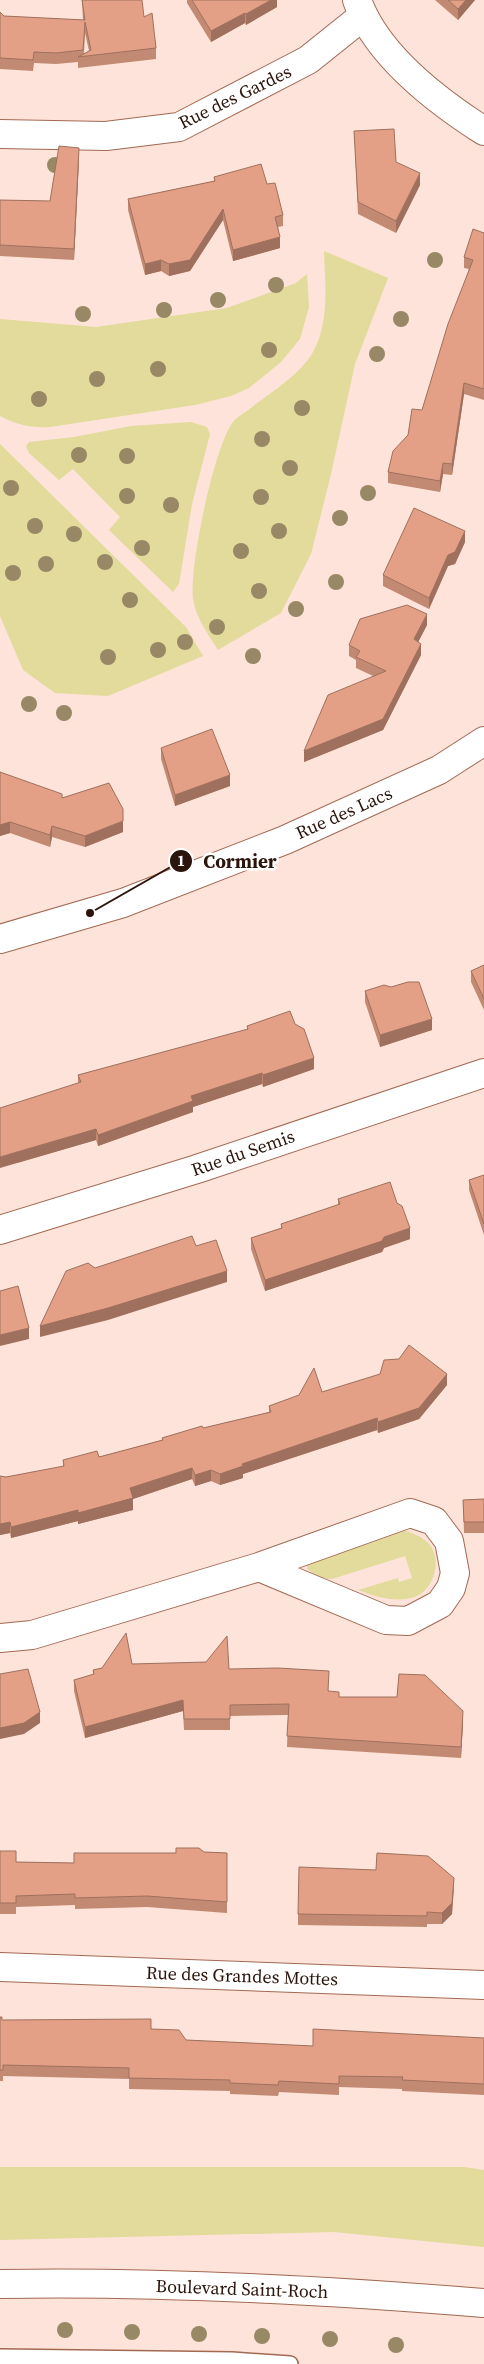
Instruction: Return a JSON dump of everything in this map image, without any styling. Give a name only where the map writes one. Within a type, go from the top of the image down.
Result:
[{"type":"street","name":"Rue des Gardes","points":[[0,134],[106,136],[179,127],[308,60],[360,8],[399,64],[455,112],[484,131]]},
{"type":"street","name":"Rue des Lacs","points":[[0,939],[123,903],[285,840],[439,770],[484,742]]},
{"type":"street","name":"Rue du Semis","points":[[0,1230],[197,1169],[484,1073]]},
{"type":"street","points":[[0,1638],[32,1635],[259,1567],[410,1513],[434,1520],[448,1541],[455,1573],[451,1588],[440,1604],[408,1620],[386,1620],[259,1567]]},
{"type":"street","name":"Rue des Grandes Mottes","points":[[0,1967],[484,1985]]},
{"type":"street","name":"Boulevard Saint-Roch","points":[[0,2284],[62,2283],[242,2287],[484,2303]]},
{"type":"lane","points":[[0,2357],[232,2360],[290,2364]]},
{"type":"shaded area","points":[[324,251],[388,278],[355,364],[311,554],[281,613],[218,650],[206,632],[193,599],[195,561],[204,508],[211,481],[218,456],[233,422],[293,376],[313,352],[322,328],[324,315]]},
{"type":"shaded area","points":[[307,274],[309,307],[300,339],[281,362],[249,388],[231,396],[195,405],[50,427],[24,425],[0,416],[0,319],[96,327],[227,308],[296,283]]},
{"type":"shaded area","points":[[191,422],[207,427],[210,434],[192,504],[179,584],[173,592],[109,530],[120,517],[73,469],[59,480],[29,453],[26,446],[29,442],[74,437],[131,426]]},
{"type":"shaded area","points":[[0,444],[186,627],[203,656],[108,696],[55,693],[23,670],[0,616]]},
{"type":"shaded area","points":[[403,1530],[425,1540],[432,1548],[435,1556],[436,1564],[432,1580],[422,1593],[415,1597],[408,1599],[386,1598],[358,1590],[398,1578],[399,1582],[412,1578],[405,1556],[332,1579],[321,1578],[307,1569],[307,1564]]},
{"type":"shaded area","points":[[0,2167],[464,2167],[484,2170],[484,2247],[334,2232],[0,2240]]},
{"type":"building","points":[[82,0],[142,0],[144,17],[152,13],[156,48],[78,57],[91,50],[85,22],[83,50],[56,53],[34,52],[33,60],[0,58],[0,12],[4,16],[85,20]]},
{"type":"building","points":[[192,0],[271,0],[211,31]]},
{"type":"building","points":[[448,0],[466,0],[458,9]]},
{"type":"building","points":[[394,129],[396,162],[420,173],[396,221],[358,202],[354,131]]},
{"type":"building","points":[[59,146],[79,148],[74,249],[0,245],[0,200],[50,201]]},
{"type":"building","points":[[261,164],[267,184],[275,183],[283,215],[275,217],[280,237],[233,250],[223,209],[190,260],[169,264],[161,260],[145,264],[128,199],[215,181],[214,177]]},
{"type":"building","points":[[473,229],[484,233],[484,389],[464,383],[452,464],[443,463],[440,481],[388,472],[393,451],[408,435],[412,409],[422,410],[448,324],[473,260],[464,257]]},
{"type":"building","points":[[414,508],[465,531],[455,552],[448,555],[429,598],[383,575]]},
{"type":"building","points":[[407,605],[427,614],[414,639],[421,644],[383,719],[304,751],[328,695],[386,671],[356,657],[360,651],[349,645],[360,619]]},
{"type":"building","points":[[212,729],[230,775],[175,795],[161,748]]},
{"type":"building","points":[[0,772],[62,794],[62,798],[109,783],[123,809],[123,821],[85,836],[52,826],[50,835],[10,822],[0,825]]},
{"type":"building","points":[[484,965],[484,999],[471,971]]},
{"type":"building","points":[[408,982],[419,982],[432,1019],[380,1035],[365,991],[384,985],[391,987]]},
{"type":"building","points":[[290,1011],[295,1024],[304,1029],[314,1058],[191,1096],[193,1101],[98,1135],[96,1129],[0,1157],[0,1108],[81,1082],[78,1075],[248,1029],[247,1026]]},
{"type":"building","points":[[484,1175],[484,1224],[469,1180]]},
{"type":"building","points":[[390,1182],[397,1203],[402,1206],[410,1228],[384,1237],[382,1241],[265,1280],[251,1238],[282,1228],[281,1224],[340,1204],[338,1199]]},
{"type":"building","points":[[192,1236],[196,1246],[216,1240],[227,1271],[108,1308],[40,1326],[66,1271],[88,1263],[95,1268]]},
{"type":"building","points":[[18,1286],[29,1328],[0,1335],[0,1291]]},
{"type":"building","points":[[409,1345],[447,1374],[419,1408],[378,1422],[377,1418],[242,1464],[243,1466],[220,1474],[211,1470],[195,1475],[192,1468],[130,1488],[133,1498],[78,1513],[78,1510],[11,1527],[10,1522],[0,1524],[0,1476],[6,1477],[64,1466],[63,1460],[97,1451],[99,1457],[163,1440],[162,1438],[202,1426],[203,1428],[271,1412],[269,1406],[299,1395],[314,1368],[322,1392],[380,1374],[384,1360],[399,1359]]},
{"type":"building","points":[[484,1499],[484,1522],[464,1522],[463,1500]]},
{"type":"building","points":[[126,1633],[132,1664],[206,1662],[227,1636],[229,1669],[278,1668],[329,1671],[328,1691],[339,1692],[339,1697],[397,1697],[399,1674],[425,1675],[463,1711],[461,1747],[287,1736],[289,1704],[230,1705],[230,1719],[184,1719],[183,1700],[85,1727],[74,1680],[94,1674],[93,1670],[102,1668]]},
{"type":"building","points":[[28,1669],[40,1712],[24,1723],[0,1728],[0,1674]]},
{"type":"building","points":[[176,1848],[199,1848],[204,1852],[227,1853],[227,1902],[147,1896],[75,1898],[75,1894],[16,1896],[16,1903],[0,1903],[0,1851],[16,1851],[16,1862],[74,1863],[74,1853],[176,1853]]},
{"type":"building","points":[[377,1853],[428,1856],[454,1878],[452,1903],[442,1913],[427,1912],[427,1916],[298,1914],[299,1867],[376,1870]]},
{"type":"building","points":[[0,2017],[2,2017],[2,2020],[151,2019],[151,2029],[179,2030],[186,2040],[313,2046],[313,2029],[484,2038],[484,2084],[402,2080],[403,2077],[339,2076],[339,2084],[279,2081],[278,2085],[230,2083],[230,2080],[129,2078],[129,2068],[3,2065],[3,2070],[0,2070]]},
{"type":"place","name":"Cormier","points":[[90,913]]}]
